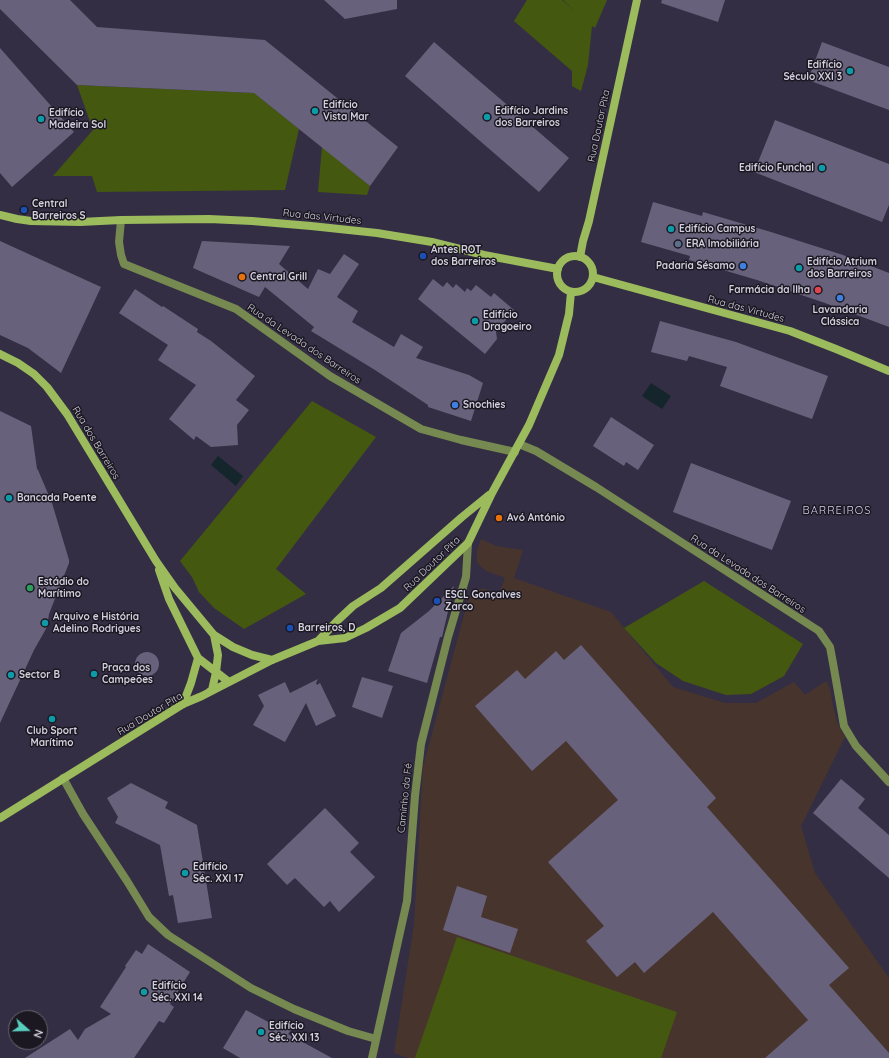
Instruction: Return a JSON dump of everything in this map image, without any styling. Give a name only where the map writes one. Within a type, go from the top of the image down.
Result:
[{"type":"street","name":"Rua Doutor Pita","points":[[580,257],[589,222],[637,0]]},
{"type":"street","name":"Rua das Virtudes","points":[[0,214],[31,221],[80,222],[209,219],[311,226],[377,233],[432,242],[484,255],[558,269]]},
{"type":"street","name":"Rua da Levada dos Barreiros","points":[[120,220],[120,255],[124,264],[236,309],[330,376],[421,430],[515,452]]},
{"type":"street","points":[[569,257],[580,257],[584,258],[592,266],[592,282],[583,291],[571,292],[566,290],[558,281],[558,269],[560,264],[569,257]]},
{"type":"street","name":"Rua das Virtudes","points":[[593,277],[790,331],[889,371]]},
{"type":"street","name":"Rua Doutor Pita","points":[[0,818],[183,704],[202,696],[272,660],[318,641],[345,638],[366,628],[400,608],[468,543],[492,493],[529,425],[559,355],[569,314],[571,292]]},
{"type":"street","name":"Rua dos Barreiros","points":[[0,354],[18,363],[34,374],[51,392],[67,414],[156,561],[175,588],[214,635],[233,647],[252,655],[272,660]]},
{"type":"street","name":"Rua da Levada dos Barreiros","points":[[519,444],[536,451],[596,487],[819,632],[830,647],[844,726],[856,746],[889,782]]},
{"type":"street","name":"Rua Doutor Pita","points":[[318,641],[353,606],[381,588],[462,517],[492,493]]},
{"type":"street","name":"Caminho da Fé","points":[[372,1058],[407,901],[414,796],[421,744],[448,637],[466,577],[468,543]]},
{"type":"street","name":"Rua dos Barreiros","points":[[156,561],[169,599],[198,658],[229,682]]},
{"type":"street","name":"Rua dos Barreiros","points":[[202,696],[212,690],[216,672],[218,655],[214,635]]},
{"type":"street","points":[[183,704],[191,684],[198,658]]},
{"type":"street","points":[[63,778],[83,814],[149,917],[168,935],[251,988],[294,1009],[348,1031],[376,1039]]},
{"type":"shaded area","points":[[651,383],[671,396],[662,409],[642,396]]},
{"type":"shaded area","points":[[218,456],[243,476],[236,486],[211,465]]},
{"type":"shaded area","points":[[481,539],[496,546],[523,550],[514,578],[611,612],[673,687],[725,703],[756,703],[794,682],[805,695],[826,681],[830,688],[837,722],[845,737],[801,826],[815,873],[889,978],[889,1058],[408,1058],[394,1053],[414,924],[423,767],[471,592],[477,589],[485,589],[499,593],[505,578],[486,571],[477,563],[477,550]]},
{"type":"green space","points":[[527,0],[562,0],[576,12],[563,0],[607,0],[595,28],[592,26],[588,65],[581,91],[572,86],[572,71],[514,21]]},
{"type":"green space","points":[[77,85],[254,93],[299,129],[285,190],[97,192],[92,176],[53,176],[93,130]]},
{"type":"green space","points":[[322,147],[370,186],[367,195],[318,192]]},
{"type":"green space","points":[[312,401],[376,437],[276,569],[306,594],[244,629],[214,608],[199,592],[192,577],[180,561]]},
{"type":"green space","points":[[704,581],[803,644],[784,676],[751,694],[726,695],[683,681],[656,663],[624,628]]},
{"type":"green space","points":[[457,937],[677,1012],[661,1058],[415,1058]]},
{"type":"building","name":"Edifício Vista Mar","points":[[0,0],[70,0],[97,27],[265,40],[398,147],[370,186],[254,93],[77,85],[0,9]]},
{"type":"building","points":[[324,0],[397,0],[397,9],[345,19]]},
{"type":"building","points":[[662,0],[725,0],[718,22],[661,3]]},
{"type":"building","name":"Edifício Jardins dos Barreiros","points":[[434,42],[569,158],[539,192],[405,76]]},
{"type":"building","name":"Edifício Século XXI 3","points":[[822,42],[889,67],[889,110],[808,80]]},
{"type":"building","name":"Edifício Madeira Sol","points":[[0,48],[74,132],[12,187],[0,173]]},
{"type":"building","name":"Edifício Funchal","points":[[775,120],[889,164],[889,205],[882,222],[754,172]]},
{"type":"building","points":[[653,202],[702,216],[703,212],[771,232],[843,255],[889,273],[889,327],[757,280],[689,260],[690,256],[641,242]]},
{"type":"building","points":[[0,241],[101,287],[61,373],[28,348],[0,335]]},
{"type":"building","points":[[202,241],[290,246],[279,264],[308,289],[318,269],[330,274],[344,254],[359,264],[337,297],[358,311],[352,322],[394,347],[401,334],[423,347],[416,358],[469,375],[483,383],[471,421],[428,407],[428,405],[375,370],[311,331],[314,327],[265,287],[259,297],[193,268]]},
{"type":"building","name":"Edifício Dragoeiro","points":[[433,279],[443,287],[447,282],[453,288],[456,284],[465,292],[467,288],[471,291],[476,285],[491,297],[494,293],[514,310],[496,332],[497,339],[485,354],[418,299]]},
{"type":"building","points":[[135,289],[198,329],[197,332],[211,341],[255,376],[236,400],[249,410],[237,425],[238,445],[211,447],[196,436],[194,440],[169,419],[196,385],[158,360],[168,345],[119,313]]},
{"type":"building","points":[[660,321],[736,342],[828,376],[812,419],[720,386],[727,367],[689,356],[687,361],[651,352]]},
{"type":"building","name":"Estádio do Marítimo","points":[[0,411],[31,426],[37,469],[52,503],[69,563],[49,614],[47,627],[34,650],[0,723]]},
{"type":"building","points":[[611,417],[654,445],[638,470],[626,462],[624,466],[593,446]]},
{"type":"building","points":[[691,463],[791,501],[772,550],[673,512]]},
{"type":"building","points":[[454,586],[442,637],[440,637],[427,683],[388,671],[401,633],[429,611]]},
{"type":"building","points":[[581,645],[716,798],[707,807],[849,968],[829,985],[889,1053],[889,1058],[765,1058],[808,1020],[713,912],[644,973],[635,962],[617,977],[586,941],[604,926],[548,862],[618,800],[566,741],[532,771],[475,706],[517,670],[525,679],[556,651],[564,660]]},
{"type":"building","points":[[147,652],[156,655],[159,664],[156,673],[147,676],[138,673],[135,664],[138,655]]},
{"type":"building","points":[[362,677],[393,686],[382,718],[352,707]]},
{"type":"building","points":[[318,679],[316,683],[317,685],[320,683],[336,716],[316,726],[306,703],[285,742],[253,725],[264,706],[258,695],[285,682],[290,693]]},
{"type":"building","points":[[841,779],[865,799],[858,808],[889,835],[889,878],[813,813]]},
{"type":"building","name":"Edifício Séc. XXI 17","points":[[131,783],[168,802],[165,808],[197,825],[212,918],[178,923],[173,895],[169,896],[160,845],[115,823],[118,817],[107,798]]},
{"type":"building","points":[[325,808],[359,843],[350,852],[375,877],[339,912],[330,901],[324,907],[295,878],[287,885],[267,864]]},
{"type":"building","points":[[457,886],[487,896],[481,917],[518,929],[510,953],[443,930]]},
{"type":"building","name":"Edifício Séc. XXI 14","points":[[148,944],[190,972],[170,1004],[174,1007],[164,1023],[159,1021],[134,1058],[25,1058],[37,1050],[48,1050],[48,1043],[70,1029],[78,1040],[85,1029],[111,1014],[100,1007],[136,950],[142,954]]},
{"type":"building","name":"Edifício Séc. XXI 13","points":[[246,1010],[272,1024],[274,1020],[291,1030],[288,1034],[332,1058],[240,1058],[223,1048]]},
{"type":"place","name":"Edifício Século XXI 3","points":[[850,71]]},
{"type":"place","name":"Edifício Vista Mar","points":[[315,111]]},
{"type":"place","name":"Edifício Jardins dos Barreiros","points":[[487,117]]},
{"type":"place","name":"Edifício Madeira Sol","points":[[41,119]]},
{"type":"place","name":"Edifício Funchal","points":[[822,168]]},
{"type":"place","name":"Central Barreiros S","points":[[24,210]]},
{"type":"place","name":"Edifício Campus","points":[[671,229]]},
{"type":"place","name":"ERA Imobiliária","points":[[678,244]]},
{"type":"place","name":"Antes ROT dos Barreiros","points":[[423,256]]},
{"type":"place","name":"Padaria Sésamo","points":[[743,266]]},
{"type":"place","name":"Edifício Atrium dos Barreiros","points":[[799,268]]},
{"type":"place","name":"Central Grill","points":[[242,277]]},
{"type":"place","name":"Farmácia da Ilha","points":[[818,290]]},
{"type":"place","name":"Lavandaria Clássica","points":[[840,298]]},
{"type":"place","name":"Edifício Dragoeiro","points":[[475,321]]},
{"type":"place","name":"Snochies","points":[[455,405]]},
{"type":"place","name":"Bancada Poente","points":[[9,498]]},
{"type":"place","name":"Avó António","points":[[499,518]]},
{"type":"place","name":"Estádio do Marítimo","points":[[30,588]]},
{"type":"place","name":"ESCL Gonçalves Zarco","points":[[437,601]]},
{"type":"place","name":"Arquivo e História Adelino Rodrigues","points":[[45,623]]},
{"type":"place","name":"Barreiros, D","points":[[290,628]]},
{"type":"place","name":"Praça dos Campeões","points":[[94,674]]},
{"type":"place","name":"Sector B","points":[[11,675]]},
{"type":"place","name":"Club Sport Marítimo","points":[[52,719]]},
{"type":"place","name":"Edifício Séc. XXI 17","points":[[185,873]]},
{"type":"place","name":"Edifício Séc. XXI 14","points":[[144,992]]},
{"type":"place","name":"Edifício Séc. XXI 13","points":[[261,1032]]},
{"type":"district","name":"BARREIROS","points":[[837,511]]}]
